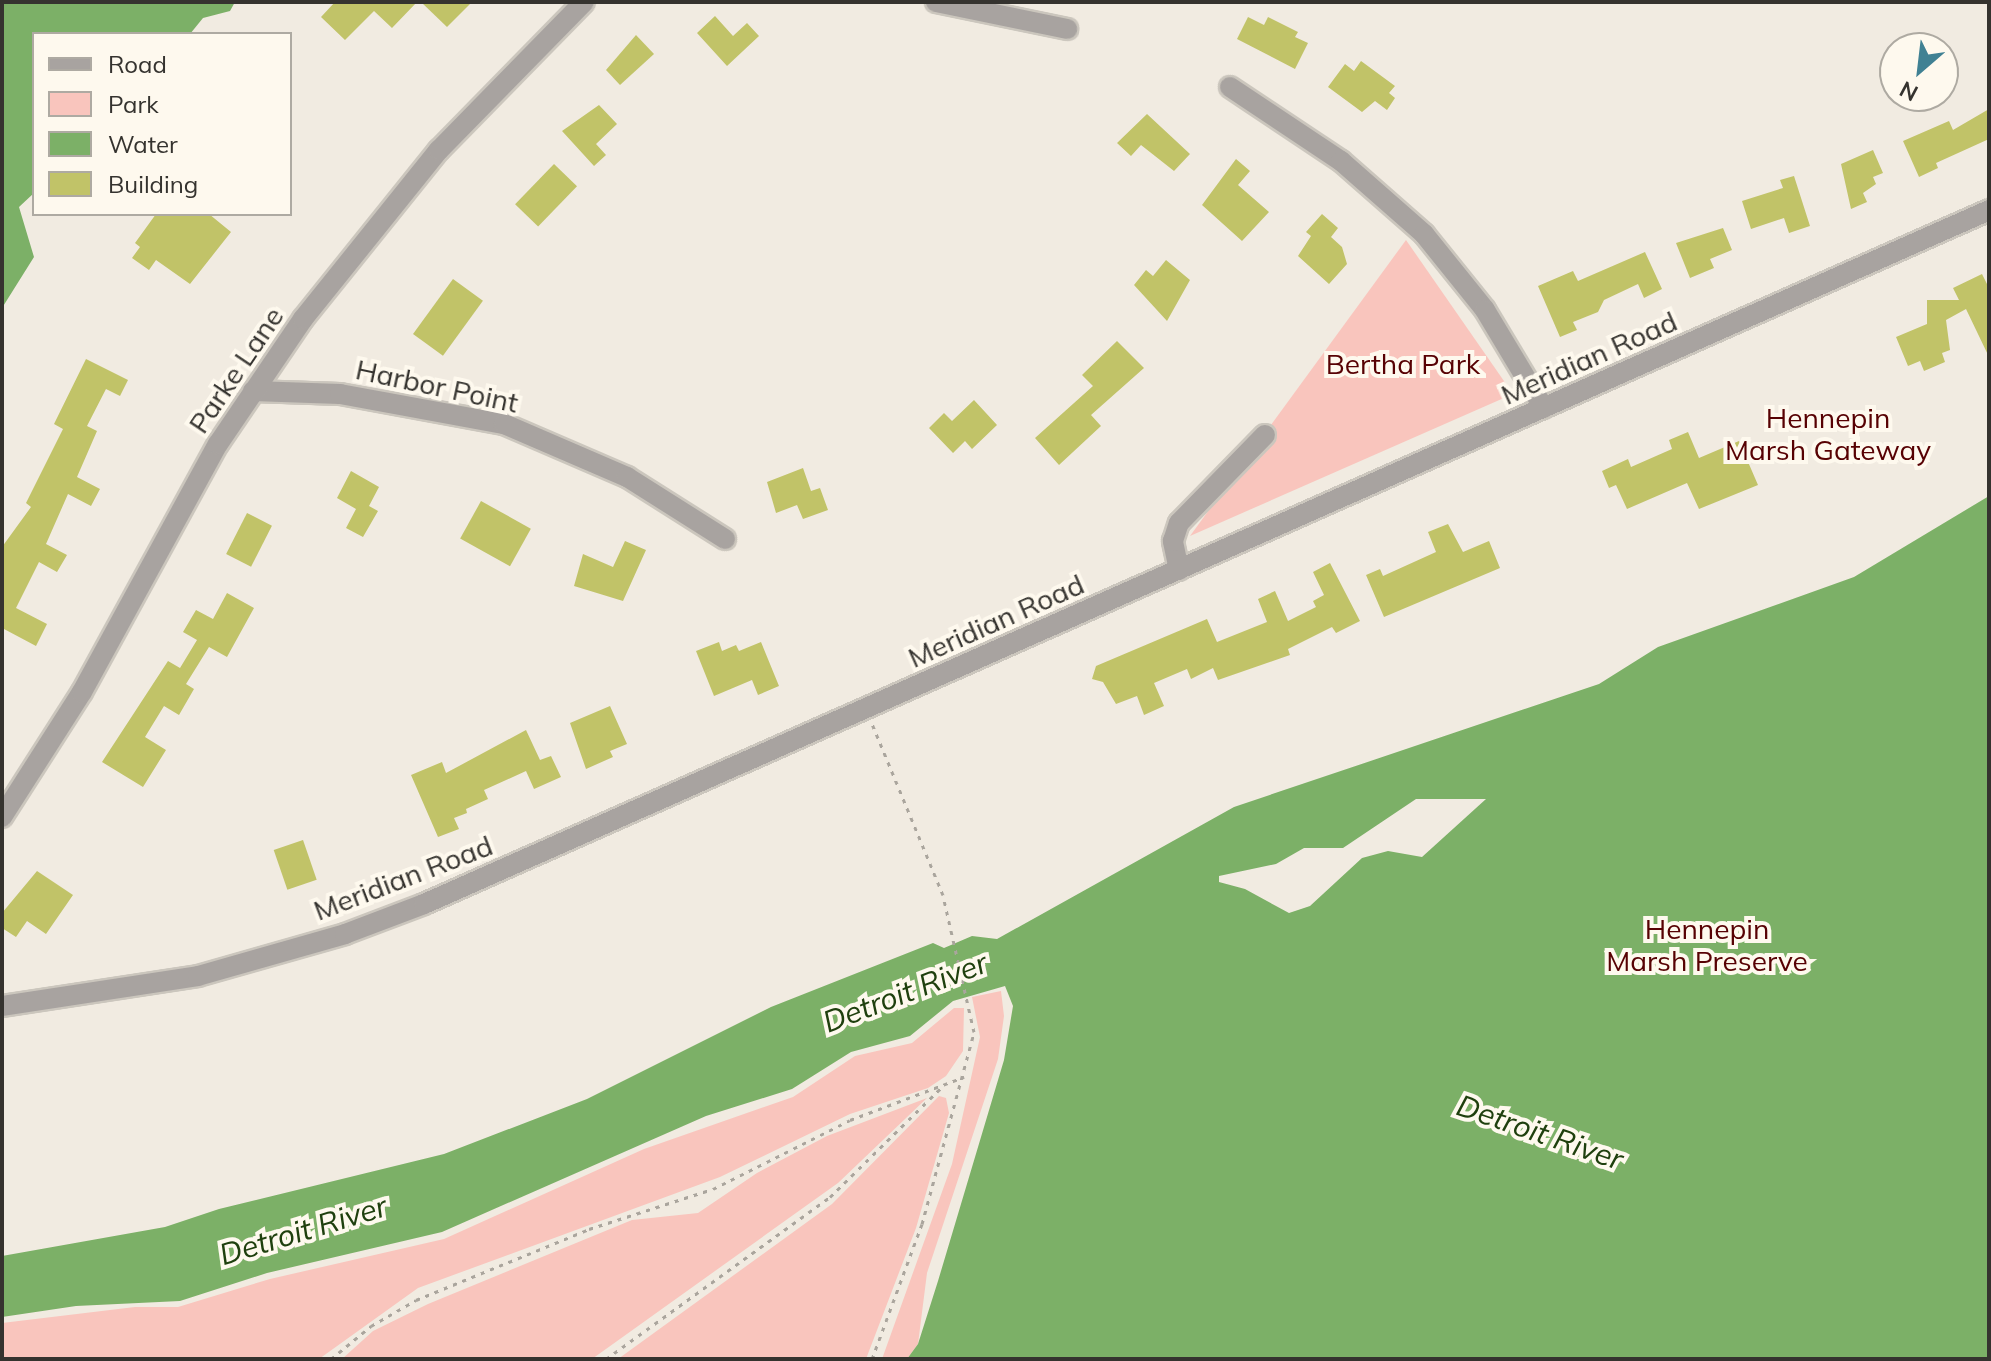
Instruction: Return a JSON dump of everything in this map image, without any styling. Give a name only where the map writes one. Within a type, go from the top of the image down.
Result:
[{"type":"street","name":"Parke Lane","points":[[2,817],[82,692],[218,444],[303,319],[439,150],[584,2]]},
{"type":"street","points":[[936,2],[1067,29]]},
{"type":"street","points":[[1230,87],[1341,161],[1424,234],[1485,310],[1544,408]]},
{"type":"street","name":"Meridian Road","points":[[2,1006],[198,976],[345,934],[643,809],[1989,210]]},
{"type":"street","name":"Harbor Point","points":[[253,391],[340,394],[504,424],[627,477],[725,539]]},
{"type":"street","points":[[1179,570],[1173,541],[1179,523],[1265,435]]},
{"type":"path","points":[[872,1359],[922,1224],[974,1032],[955,941],[927,852],[877,740]]},
{"type":"path","points":[[331,1359],[371,1326],[416,1300],[589,1229],[713,1189],[850,1120],[964,1077]]},
{"type":"path","points":[[606,1359],[830,1197],[943,1086]]},
{"type":"green space","name":"Bertha Park","points":[[1406,240],[1513,394],[1190,536]]},
{"type":"green space","points":[[1001,991],[1004,1016],[998,1059],[927,1273],[918,1344],[907,1359],[882,1359],[952,1164],[980,1037],[972,997]]},
{"type":"green space","points":[[954,1008],[964,1008],[963,1051],[946,1076],[928,1088],[850,1114],[720,1177],[418,1288],[319,1359],[2,1359],[2,1323],[135,1307],[178,1307],[270,1279],[444,1239],[644,1149],[793,1097],[855,1056],[912,1043]]},
{"type":"green space","points":[[939,1096],[946,1098],[949,1113],[916,1228],[866,1359],[618,1359],[832,1204]]},
{"type":"green space","points":[[927,1098],[838,1183],[592,1359],[342,1359],[373,1331],[428,1304],[632,1220],[698,1213],[757,1173],[827,1136]]},
{"type":"water","points":[[2,2],[235,2],[230,11],[203,18],[192,32],[32,32],[32,195],[19,207],[34,257],[2,308]]},
{"type":"water","name":"Detroit River","points":[[1989,496],[1989,1359],[907,1359],[918,1344],[1004,1060],[1013,1006],[1005,986],[953,1001],[910,1036],[851,1052],[792,1089],[706,1116],[442,1232],[267,1273],[180,1301],[76,1306],[2,1317],[2,1256],[165,1227],[219,1209],[444,1154],[587,1099],[771,1007],[933,943],[944,948],[972,936],[997,939],[1234,807],[1599,684],[1658,647],[1854,577]],"holes":[[[1416,799],[1486,799],[1422,857],[1388,851],[1362,858],[1310,906],[1289,913],[1245,889],[1219,882],[1219,876],[1276,864],[1304,848],[1343,848]]]},
{"type":"building","points":[[335,2],[417,2],[392,28],[374,11],[345,40],[321,17]]},
{"type":"building","points":[[421,2],[472,2],[447,27]]},
{"type":"building","points":[[715,16],[733,36],[747,23],[759,36],[727,66],[697,33]]},
{"type":"building","points":[[1248,17],[1264,25],[1268,17],[1298,32],[1295,37],[1308,43],[1295,69],[1237,39]]},
{"type":"building","points":[[636,35],[654,54],[620,85],[606,70]]},
{"type":"building","points":[[1361,61],[1395,86],[1389,93],[1395,98],[1387,110],[1375,101],[1362,112],[1328,87],[1345,64],[1354,71]]},
{"type":"building","points":[[599,105],[617,124],[596,144],[606,155],[594,166],[562,131]]},
{"type":"building","points":[[1989,109],[1989,139],[1936,163],[1938,168],[1919,177],[1903,141],[1949,121],[1953,130]]},
{"type":"building","points":[[1147,114],[1190,154],[1174,171],[1141,145],[1131,156],[1117,143]]},
{"type":"building","points":[[1873,150],[1883,173],[1873,177],[1876,184],[1863,193],[1867,202],[1851,209],[1841,164]]},
{"type":"building","points":[[1236,159],[1250,171],[1238,185],[1269,212],[1242,241],[1202,205]]},
{"type":"building","points":[[554,164],[577,186],[538,227],[515,204]]},
{"type":"building","points":[[1794,176],[1810,226],[1789,233],[1784,218],[1751,229],[1742,201],[1783,188],[1780,180]]},
{"type":"building","points":[[1322,214],[1338,228],[1331,237],[1342,247],[1347,264],[1329,284],[1298,256],[1311,236],[1306,232]]},
{"type":"building","points":[[155,216],[211,216],[231,232],[190,284],[156,260],[149,270],[132,258],[140,247],[135,243]]},
{"type":"building","points":[[1723,228],[1732,250],[1710,259],[1714,268],[1690,278],[1676,243]]},
{"type":"building","points":[[1645,252],[1662,289],[1644,298],[1638,284],[1604,300],[1598,312],[1573,322],[1577,330],[1560,337],[1538,286],[1573,271],[1578,281]]},
{"type":"building","points":[[1166,260],[1190,280],[1167,321],[1134,285],[1146,270],[1153,276]]},
{"type":"building","points":[[1982,274],[1989,288],[1989,357],[1966,309],[1946,320],[1950,350],[1942,353],[1945,362],[1924,371],[1920,361],[1908,366],[1896,337],[1927,324],[1927,300],[1959,300],[1953,288]]},
{"type":"building","points":[[453,279],[483,301],[443,356],[413,334]]},
{"type":"building","points":[[1117,341],[1144,368],[1091,415],[1101,426],[1059,465],[1035,438],[1093,386],[1082,375]]},
{"type":"building","points":[[86,359],[128,380],[120,396],[106,389],[87,426],[97,431],[77,477],[100,489],[91,506],[68,494],[46,544],[67,555],[57,572],[39,562],[16,608],[47,624],[36,646],[4,629],[2,634],[2,547],[31,507],[26,503],[63,429],[54,424]]},
{"type":"building","points":[[974,400],[997,425],[972,449],[965,441],[953,453],[929,428],[944,413],[952,421]]},
{"type":"building","points":[[1688,432],[1699,458],[1739,441],[1758,485],[1699,509],[1687,483],[1627,509],[1616,485],[1609,488],[1602,471],[1628,459],[1631,467],[1672,449],[1669,440]]},
{"type":"building","points":[[803,468],[811,491],[820,488],[828,510],[803,519],[797,505],[776,513],[767,482]]},
{"type":"building","points":[[351,471],[379,487],[369,506],[378,511],[363,537],[346,528],[356,509],[337,498]]},
{"type":"building","points":[[481,501],[531,529],[510,566],[460,539]]},
{"type":"building","points":[[247,513],[272,526],[251,567],[226,554]]},
{"type":"building","points":[[1448,524],[1463,552],[1489,541],[1500,568],[1384,617],[1366,575],[1380,569],[1383,576],[1436,552],[1428,532]]},
{"type":"building","points":[[625,541],[646,550],[623,601],[574,586],[583,554],[613,567]]},
{"type":"building","points":[[1330,563],[1360,621],[1336,633],[1332,627],[1288,649],[1290,655],[1218,680],[1213,668],[1191,679],[1187,669],[1154,683],[1164,706],[1144,715],[1137,696],[1116,704],[1103,682],[1092,679],[1096,666],[1207,619],[1217,642],[1267,622],[1258,599],[1275,591],[1288,621],[1316,607],[1313,601],[1324,595],[1313,572]]},
{"type":"building","points":[[227,593],[254,608],[227,657],[209,647],[186,684],[194,689],[179,715],[164,706],[145,737],[166,750],[143,787],[102,762],[168,661],[180,668],[197,640],[183,632],[196,610],[213,619]]},
{"type":"building","points":[[719,642],[722,651],[736,645],[739,651],[761,642],[779,686],[758,695],[752,680],[714,696],[696,651]]},
{"type":"building","points":[[610,706],[627,744],[610,751],[613,757],[586,769],[570,723]]},
{"type":"building","points":[[526,730],[540,760],[551,756],[561,777],[534,789],[526,771],[484,790],[488,799],[454,818],[459,829],[438,837],[411,775],[442,762],[446,773]]},
{"type":"building","points":[[303,840],[317,880],[287,890],[274,850]]},
{"type":"building","points":[[37,871],[73,895],[46,934],[27,921],[16,937],[2,928],[2,913]]},
{"type":"park label","name":"Hennepin Marsh Gateway","points":[[1828,434]]},
{"type":"park label","name":"Hennepin Marsh Preserve","points":[[1707,945]]}]
